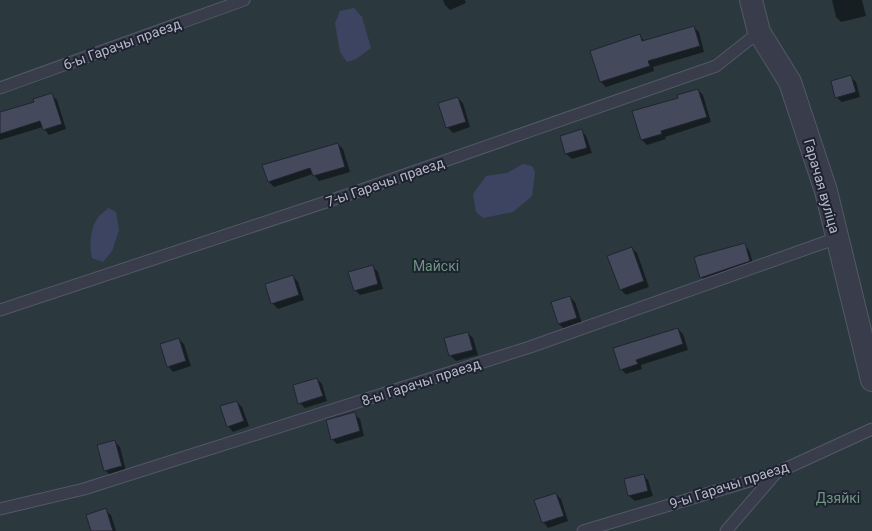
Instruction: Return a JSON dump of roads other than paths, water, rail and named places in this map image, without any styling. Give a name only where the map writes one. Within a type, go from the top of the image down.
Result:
[{"type":"street","name":"Гарачая вуліца","points":[[751,0],[759,32],[790,82],[826,191],[872,380]]},
{"type":"lane","name":"6-ы Гарачы праезд","points":[[0,88],[244,0]]},
{"type":"lane","name":"7-ы Гарачы праезд","points":[[0,310],[347,195],[716,66],[759,32]]},
{"type":"lane","name":"8-ы Гарачы праезд","points":[[0,509],[84,489],[521,350],[837,238]]},
{"type":"lane","name":"9-ы Гарачы праезд","points":[[583,531],[776,472],[872,429]]},
{"type":"lane","points":[[726,531],[776,472]]},
{"type":"water","points":[[354,8],[362,17],[371,48],[356,59],[347,62],[340,52],[335,23],[340,11]]},
{"type":"water","points":[[523,164],[532,166],[535,172],[532,196],[513,212],[483,218],[476,212],[473,194],[486,176],[507,173]]},
{"type":"water","points":[[108,208],[116,212],[119,230],[112,251],[103,262],[92,258],[91,237],[96,221]]},
{"type":"park label","name":"Майскі","points":[[436,266]]},
{"type":"park label","name":"Дзяйкі","points":[[838,498]]}]
